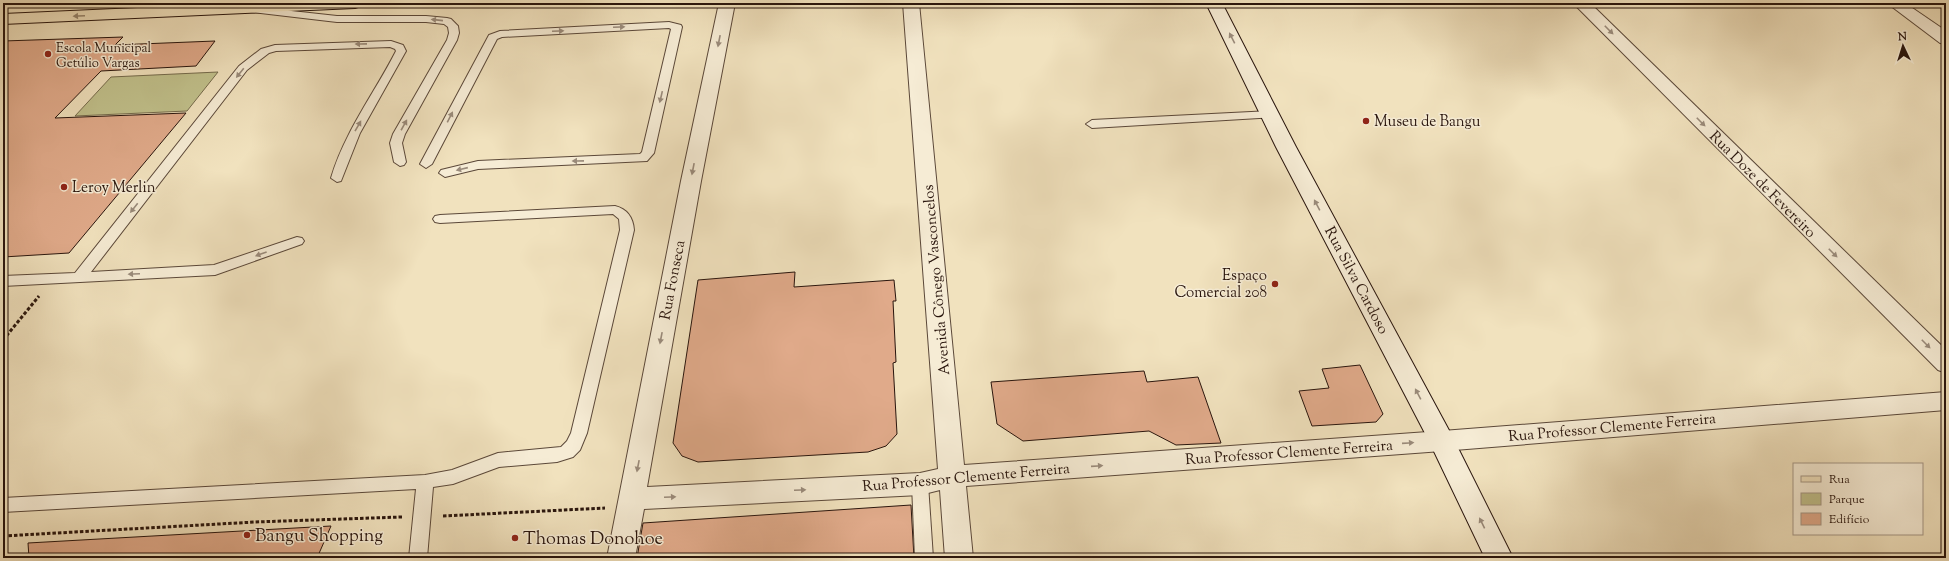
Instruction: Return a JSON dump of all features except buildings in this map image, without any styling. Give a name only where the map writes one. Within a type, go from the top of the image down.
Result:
[{"type":"main road","points":[[3,19],[355,3]]},
{"type":"street","name":"Rua Fonseca","points":[[621,558],[689,189],[726,3]]},
{"type":"street","name":"Avenida Cônego Vasconcelos","points":[[911,3],[959,558]]},
{"type":"street","name":"Rua Silva Cardoso","points":[[1214,3],[1442,441],[1499,558]]},
{"type":"street","name":"Rua Doze de Fevereiro","points":[[1581,3],[1946,364]]},
{"type":"street","points":[[1895,3],[1946,39]]},
{"type":"street","name":"Rua Professor Clemente Ferreira","points":[[631,503],[920,484],[953,476],[1442,441],[1946,401]]},
{"type":"lane","points":[[242,8],[337,19],[426,19],[447,21],[453,26],[454,33],[452,40],[399,134],[396,143],[400,162]]},
{"type":"lane","points":[[426,164],[493,37],[500,34],[535,32],[669,25],[677,27],[648,153],[643,158],[478,165],[445,173]]},
{"type":"lane","points":[[79,277],[243,68],[265,51],[284,46],[391,44],[399,47],[401,51],[349,142],[341,161],[337,178]]},
{"type":"lane","points":[[1092,124],[1271,115]]},
{"type":"lane","points":[[3,505],[425,482],[460,475],[498,460],[557,455],[567,452],[574,445],[579,433],[627,230],[627,220],[623,214],[615,210],[440,219]]},
{"type":"lane","points":[[3,281],[215,270],[297,241]]},
{"type":"lane","points":[[418,558],[425,482]]},
{"type":"lane","points":[[920,484],[924,558]]},
{"type":"path","points":[[3,340],[53,279]]},
{"type":"path","points":[[3,536],[255,522],[422,517],[631,503]]},
{"type":"green space","points":[[218,72],[187,111],[75,116],[111,77]]},
{"type":"railway","points":[[3,5],[49,3]]},
{"type":"place","name":"Escola Municipal Getúlio Vargas","points":[[48,54]]},
{"type":"place","name":"Museu de Bangu","points":[[1366,121]]},
{"type":"place","name":"Leroy Merlin","points":[[64,187]]},
{"type":"place","name":"Espaço Comercial 208","points":[[1275,284]]},
{"type":"place","name":"Bangu Shopping","points":[[247,535]]},
{"type":"place","name":"Thomas Donohoe","points":[[515,538]]}]
